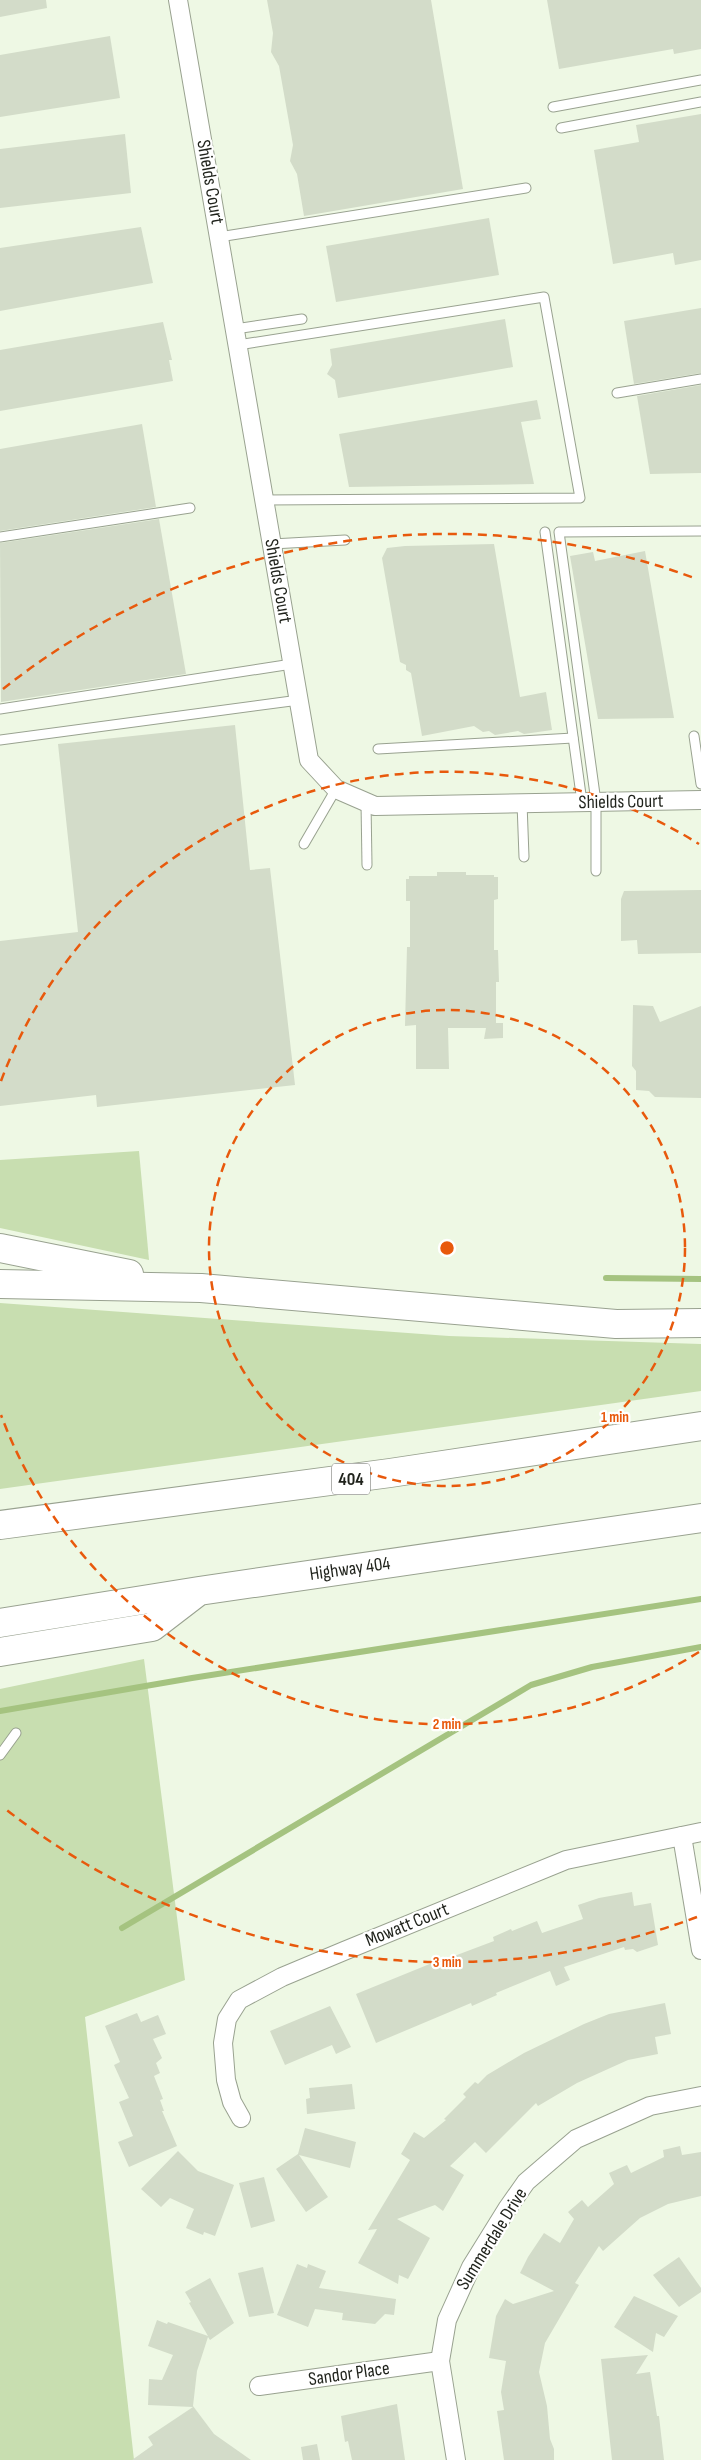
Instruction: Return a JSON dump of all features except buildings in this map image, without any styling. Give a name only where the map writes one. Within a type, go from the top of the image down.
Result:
[{"type":"highway","points":[[0,1248],[201,1288]]},
{"type":"highway","points":[[0,1284],[201,1288],[616,1324],[701,1324]]},
{"type":"highway","name":"404","points":[[0,1524],[390,1474],[701,1426]]},
{"type":"highway","name":"Highway 404","points":[[0,1623],[199,1591],[701,1518]]},
{"type":"highway","points":[[0,1652],[152,1627],[199,1591]]},
{"type":"street","name":"Shields Court","points":[[181,1],[219,237],[309,760],[336,789],[375,806],[701,800]]},
{"type":"street","name":"Mowatt Court","points":[[241,2118],[232,2102],[226,2080],[223,2043],[227,2019],[239,2000],[282,1977],[344,1950],[566,1860],[701,1832]]},
{"type":"street","points":[[682,1836],[701,1950]]},
{"type":"street","name":"Summerdale Drive","points":[[456,2460],[440,2361],[447,2320],[457,2295],[487,2239],[526,2182],[576,2139],[650,2106],[701,2096]]},
{"type":"street","name":"Sandor Place","points":[[258,2386],[440,2361]]},
{"type":"lane","points":[[553,107],[701,80]]},
{"type":"lane","points":[[561,128],[701,102]]},
{"type":"lane","points":[[219,237],[526,188]]},
{"type":"lane","points":[[236,337],[544,297],[580,498],[264,500]]},
{"type":"lane","points":[[236,337],[302,319]]},
{"type":"lane","points":[[617,393],[701,379]]},
{"type":"lane","points":[[0,537],[190,508]]},
{"type":"lane","points":[[596,871],[559,532],[701,531]]},
{"type":"lane","points":[[545,532],[573,738],[589,802]]},
{"type":"lane","points":[[272,544],[345,540]]},
{"type":"lane","points":[[0,709],[292,664]]},
{"type":"lane","points":[[0,740],[298,700]]},
{"type":"lane","points":[[694,736],[701,784]]},
{"type":"lane","points":[[378,749],[573,738]]},
{"type":"lane","points":[[304,844],[336,789]]},
{"type":"lane","points":[[366,802],[367,865]]},
{"type":"lane","points":[[522,804],[524,857]]},
{"type":"lane","points":[[0,1755],[16,1733]]},
{"type":"green space","points":[[139,1151],[149,1260],[0,1228],[0,1160]]},
{"type":"green space","points":[[0,1303],[449,1336],[701,1344],[701,1391],[0,1489]]},
{"type":"green space","points":[[144,1659],[185,1980],[85,2017],[134,2460],[0,2460],[0,1689]]},
{"type":"waterway","points":[[606,1278],[701,1279]]},
{"type":"waterway","points":[[0,1711],[192,1678],[701,1599]]},
{"type":"waterway","points":[[122,1928],[531,1685],[592,1667],[701,1647]]}]
